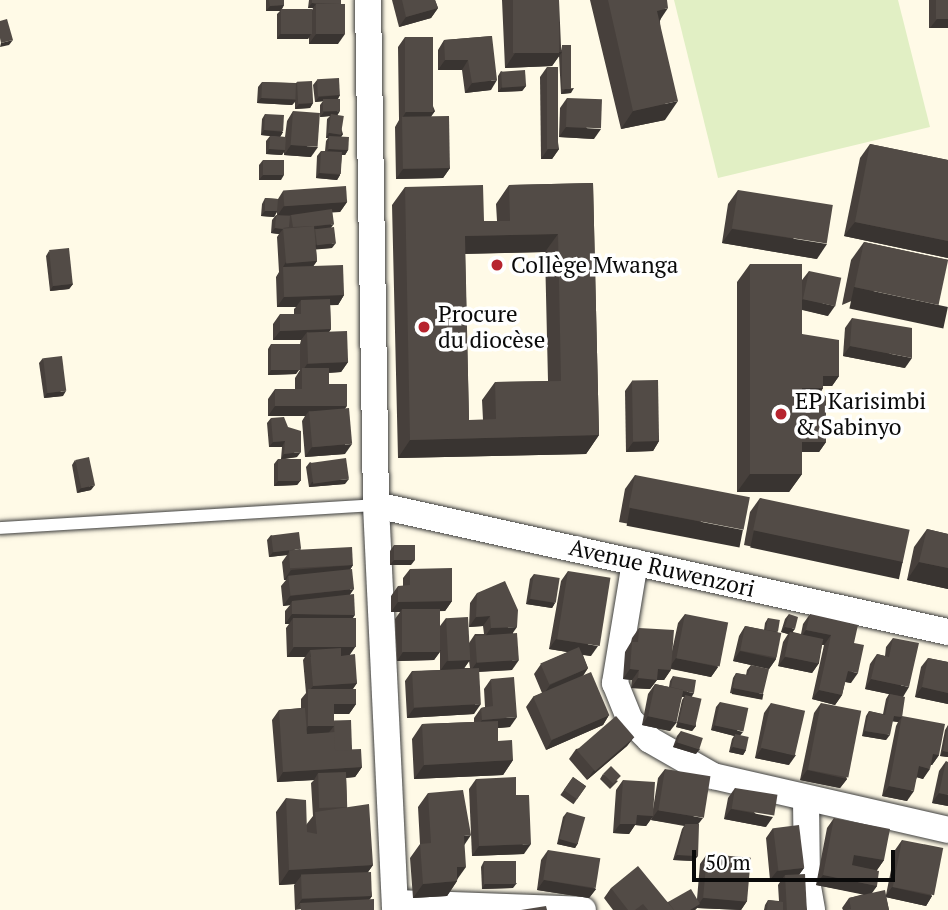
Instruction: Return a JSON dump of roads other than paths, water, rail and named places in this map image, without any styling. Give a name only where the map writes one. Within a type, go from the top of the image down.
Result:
[{"type":"street","points":[[368,0],[376,505],[395,907],[583,910]]},
{"type":"street","name":"Avenue Ruwenzori","points":[[376,505],[948,632]]},
{"type":"street","points":[[635,562],[615,682],[630,720],[691,767],[806,800],[948,830]]},
{"type":"street","points":[[806,800],[807,881],[812,910]]},
{"type":"lane","points":[[0,528],[376,505]]},
{"type":"place","name":"Collège Mwanga","points":[[497,265]]},
{"type":"place","name":"Procure du diocèse","points":[[424,327]]},
{"type":"place","name":"EP Karisimbi & Sabinyo","points":[[781,414]]}]
